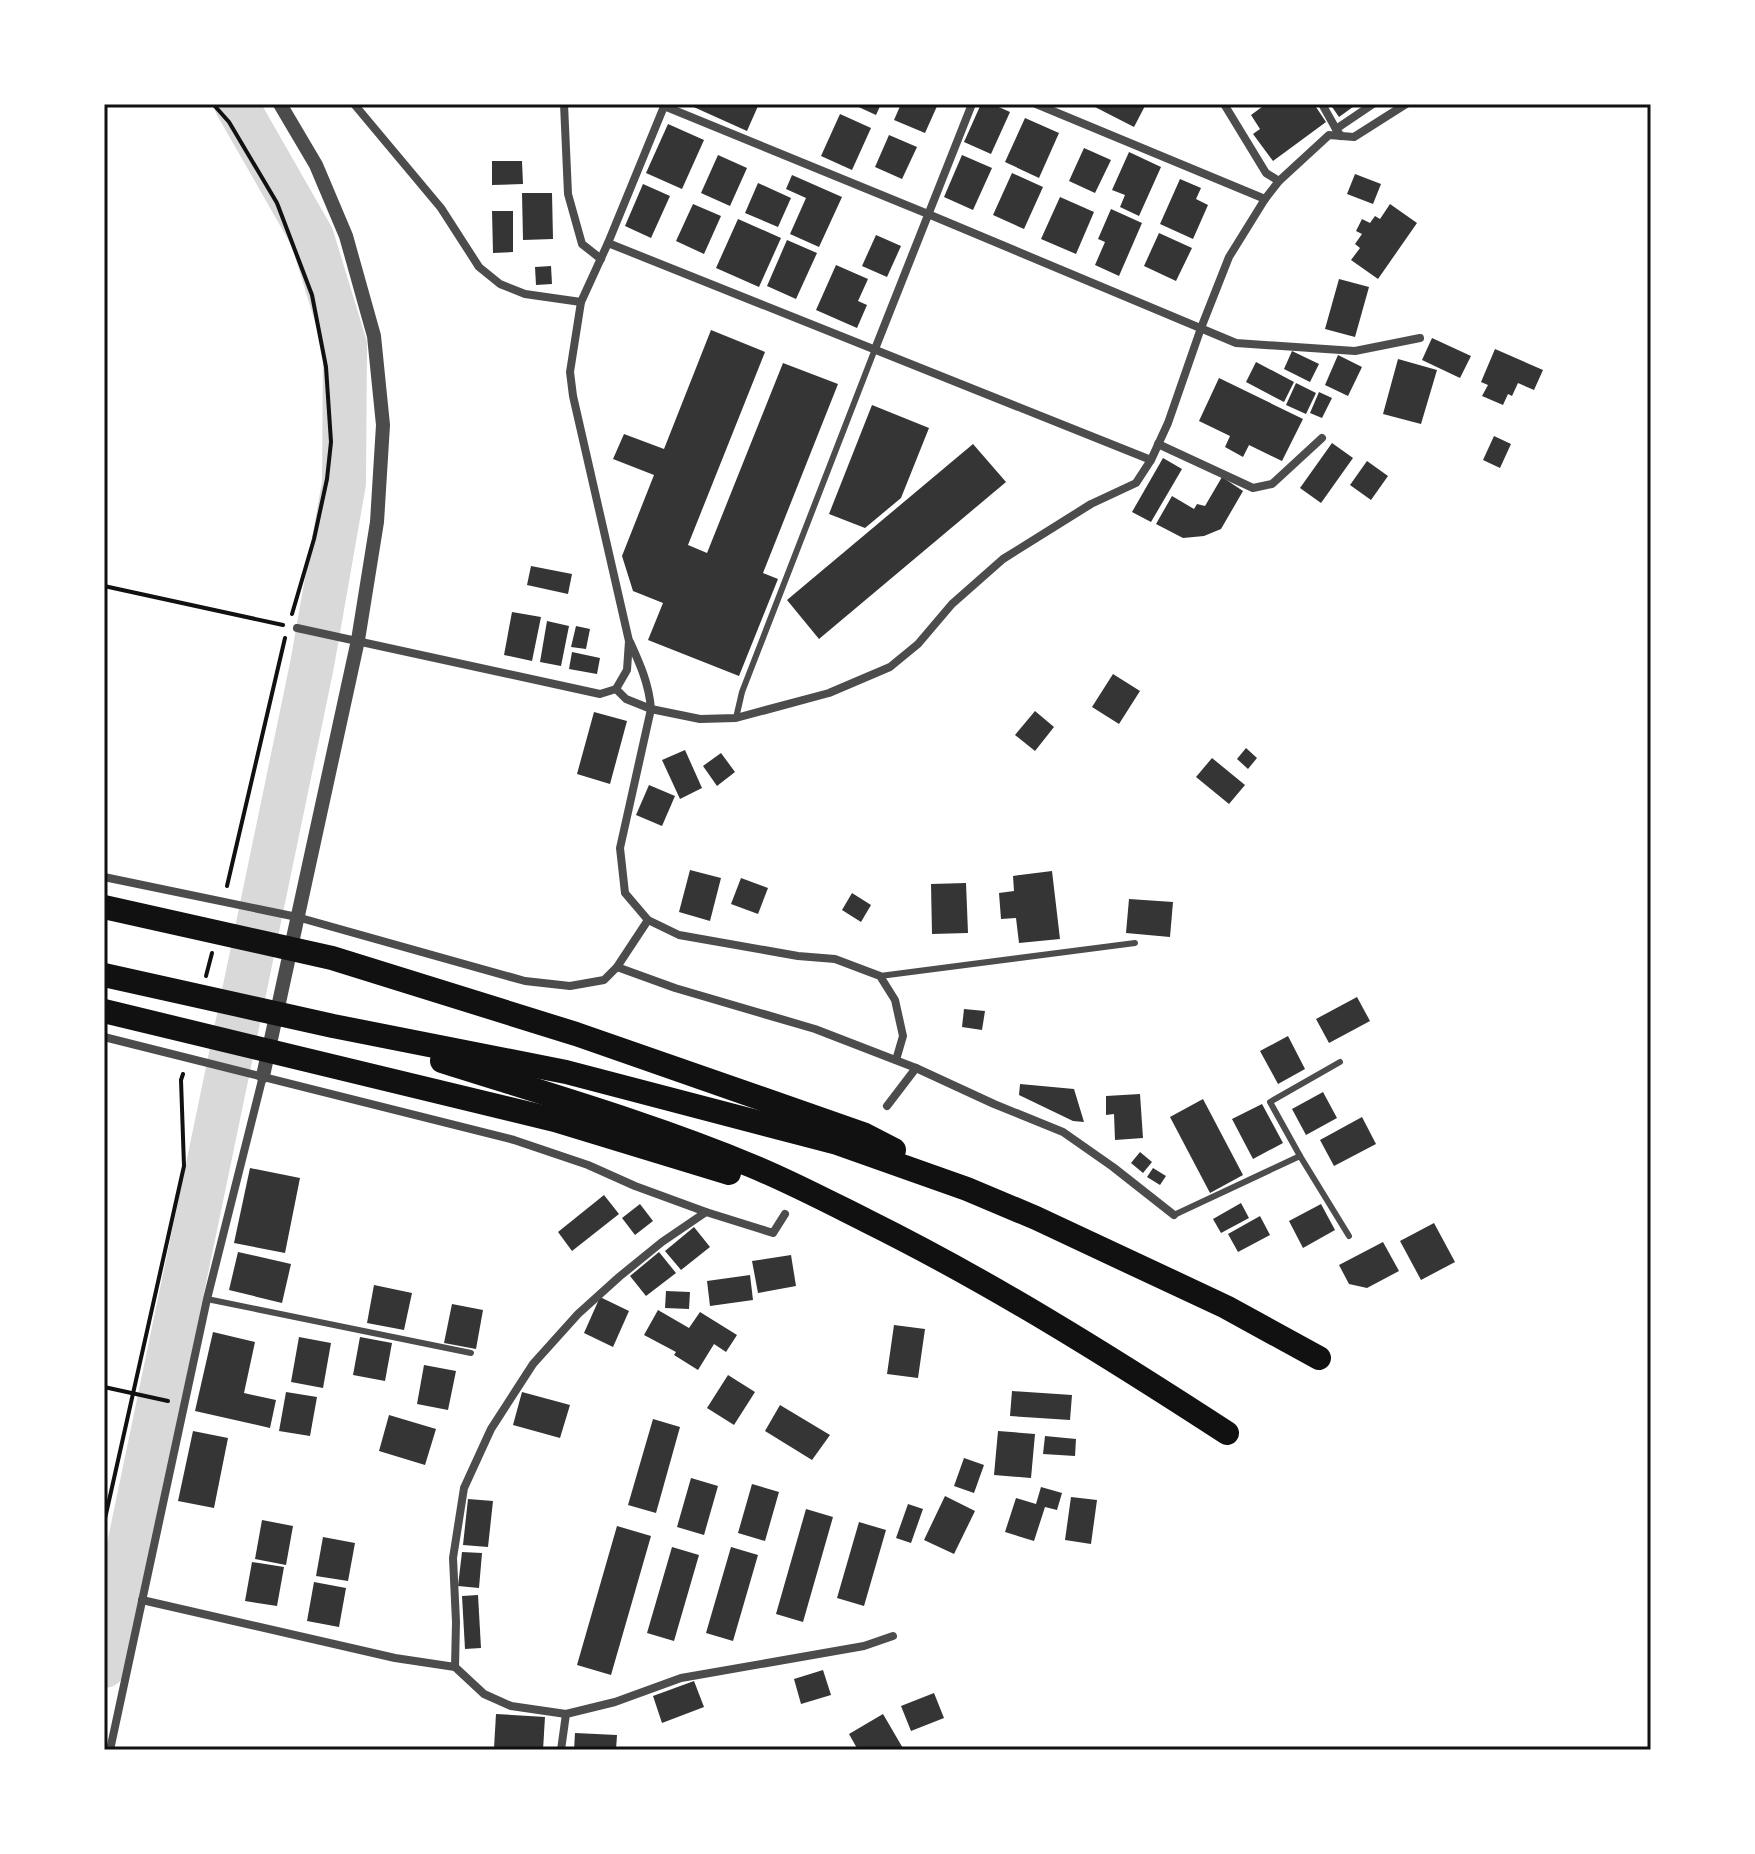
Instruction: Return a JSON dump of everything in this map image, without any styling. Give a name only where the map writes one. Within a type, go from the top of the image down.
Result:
[{"type":"highway","points":[[104,907],[332,958],[576,1034],[863,1134],[967,1189]]},
{"type":"highway","points":[[104,975],[333,1026],[566,1072],[837,1143],[967,1189],[1036,1218],[1226,1307],[1319,1358]]},
{"type":"highway","points":[[104,1011],[557,1110]]},
{"type":"highway","points":[[333,1026],[698,1163],[860,1217],[1012,1298],[1227,1433]]},
{"type":"street","points":[[110,1750],[207,1299],[263,1076],[358,640],[377,522],[383,425],[374,336],[346,236],[316,165],[280,104]]},
{"type":"street","points":[[354,104],[441,208],[479,267],[500,284],[525,294],[581,302]]},
{"type":"street","points":[[564,104],[568,194],[582,244],[601,259]]},
{"type":"street","points":[[875,349],[972,104]]},
{"type":"street","points":[[1036,104],[1265,199]]},
{"type":"street","points":[[1224,104],[1266,173],[1279,181]]},
{"type":"street","points":[[1322,104],[1339,133]]},
{"type":"street","points":[[1339,133],[1373,104]]},
{"type":"street","points":[[616,689],[626,699],[651,709],[700,719],[736,718],[829,693],[890,667],[918,644],[952,604],[1003,559],[1091,504],[1136,483],[1151,460],[1168,423],[1229,257],[1265,199],[1279,181],[1329,135],[1339,133],[1354,137],[1406,104]]},
{"type":"street","points":[[896,1060],[903,1036],[895,1000],[880,976],[835,959],[798,956],[679,935],[648,920],[625,893],[620,848],[651,709],[649,689],[629,641],[570,372],[581,302],[664,105],[1236,343],[1355,351],[1420,338]]},
{"type":"street","points":[[608,243],[1151,460]]},
{"type":"street","points":[[1158,444],[1253,488],[1272,484],[1322,438]]},
{"type":"street","points":[[293,627],[600,694],[616,689],[627,670],[629,641]]},
{"type":"street","points":[[104,877],[297,917],[525,981],[570,986],[604,980],[617,967],[648,920]]},
{"type":"street","points":[[617,967],[675,988],[815,1029],[916,1068],[1063,1132],[1174,1215]]},
{"type":"street","points":[[104,1037],[514,1140],[588,1165],[706,1212],[773,1233],[785,1214]]},
{"type":"street","points":[[887,1106],[916,1068]]},
{"type":"street","points":[[455,1667],[453,1558],[464,1488],[491,1429],[533,1364],[578,1314],[662,1242],[706,1212]]},
{"type":"street","points":[[142,1600],[395,1658],[455,1667],[484,1694],[511,1706],[566,1714],[615,1702],[681,1678],[864,1646],[893,1636]]},
{"type":"street","points":[[561,1750],[566,1714]]},
{"type":"lane","points":[[736,718],[742,692],[875,349]]},
{"type":"lane","points":[[880,976],[1135,943]]},
{"type":"lane","points":[[1340,1062],[1270,1102],[1349,1236]]},
{"type":"lane","points":[[1174,1215],[1300,1156]]},
{"type":"lane","points":[[207,1299],[471,1353]]},
{"type":"path","points":[[213,104],[229,122],[277,203],[312,295],[326,367],[331,442],[327,479],[314,539],[224,902]]},
{"type":"path","points":[[104,586],[293,627]]},
{"type":"path","points":[[104,1523],[184,1166],[181,1080],[187,1057]]},
{"type":"path","points":[[104,1387],[184,1404]]},
{"type":"building","points":[[687,104],[753,104],[758,106],[747,131]]},
{"type":"building","points":[[852,104],[881,104],[876,115]]},
{"type":"building","points":[[901,104],[938,104],[925,133],[894,120]]},
{"type":"building","points":[[981,104],[992,104],[1010,112],[991,154],[964,142]]},
{"type":"building","points":[[1097,104],[1146,104],[1134,127],[1095,107]]},
{"type":"building","points":[[1266,104],[1314,104],[1326,122],[1273,161],[1253,134],[1260,129],[1251,115]]},
{"type":"building","points":[[1330,104],[1357,104],[1339,117]]},
{"type":"building","points":[[840,114],[871,128],[852,170],[821,156]]},
{"type":"building","points":[[1025,118],[1059,133],[1039,178],[1005,162]]},
{"type":"building","points":[[668,124],[704,140],[682,189],[646,173]]},
{"type":"building","points":[[889,135],[917,147],[902,179],[875,167]]},
{"type":"building","points":[[1084,148],[1111,160],[1095,193],[1069,181]]},
{"type":"building","points":[[1129,152],[1161,167],[1139,216],[1120,207],[1125,195],[1112,190]]},
{"type":"building","points":[[718,155],[747,168],[730,206],[701,193]]},
{"type":"building","points":[[962,155],[992,168],[973,210],[944,197]]},
{"type":"building","points":[[492,161],[522,161],[523,184],[492,185]]},
{"type":"building","points":[[1012,173],[1043,187],[1024,229],[993,215]]},
{"type":"building","points":[[1355,174],[1381,184],[1373,204],[1347,194]]},
{"type":"building","points":[[792,175],[842,197],[819,247],[790,234],[806,198],[786,189]]},
{"type":"building","points":[[1180,179],[1201,188],[1196,199],[1208,205],[1193,239],[1160,224]]},
{"type":"building","points":[[758,183],[791,198],[778,227],[745,213]]},
{"type":"building","points":[[643,184],[670,196],[651,238],[625,226]]},
{"type":"building","points":[[522,193],[552,193],[553,239],[523,240]]},
{"type":"building","points":[[1060,197],[1094,212],[1076,254],[1041,239]]},
{"type":"building","points":[[693,204],[721,216],[704,254],[676,241]]},
{"type":"building","points":[[1390,204],[1417,223],[1378,279],[1351,260],[1360,248],[1355,244],[1362,234],[1356,231],[1362,219],[1370,223],[1375,216],[1380,219]]},
{"type":"building","points":[[1111,209],[1142,223],[1119,276],[1095,265],[1105,242],[1098,239]]},
{"type":"building","points":[[492,211],[513,211],[513,252],[493,253]]},
{"type":"building","points":[[738,219],[781,238],[759,287],[716,268]]},
{"type":"building","points":[[1159,233],[1192,248],[1176,281],[1144,266]]},
{"type":"building","points":[[876,235],[901,246],[887,277],[862,266]]},
{"type":"building","points":[[787,240],[817,253],[796,299],[767,286]]},
{"type":"building","points":[[836,265],[868,279],[858,301],[867,305],[857,328],[816,310]]},
{"type":"building","points":[[551,266],[552,284],[536,285],[535,267]]},
{"type":"building","points":[[1339,279],[1369,287],[1355,337],[1325,329]]},
{"type":"building","points":[[711,330],[765,352],[688,545],[707,553],[783,363],[838,384],[763,573],[778,579],[739,676],[648,640],[663,603],[633,591],[622,556],[654,475],[613,459],[624,434],[664,449]]},
{"type":"building","points":[[1432,338],[1471,356],[1460,378],[1422,360]]},
{"type":"building","points":[[1495,349],[1543,370],[1534,390],[1518,383],[1503,405],[1482,396],[1488,385],[1481,382]]},
{"type":"building","points":[[1292,351],[1319,364],[1310,382],[1284,369]]},
{"type":"building","points":[[1338,355],[1362,367],[1348,396],[1325,385]]},
{"type":"building","points":[[1398,359],[1437,370],[1421,424],[1383,414]]},
{"type":"building","points":[[1256,362],[1294,382],[1284,402],[1246,382]]},
{"type":"building","points":[[1219,378],[1303,419],[1282,461],[1249,445],[1243,457],[1225,447],[1230,436],[1199,421]]},
{"type":"building","points":[[1296,383],[1316,393],[1306,414],[1286,405]]},
{"type":"building","points":[[1319,392],[1332,398],[1322,418],[1310,413]]},
{"type":"building","points":[[872,405],[929,428],[901,498],[865,528],[829,514]]},
{"type":"building","points":[[1494,436],[1511,444],[1500,468],[1483,460]]},
{"type":"building","points":[[1332,443],[1353,458],[1321,503],[1300,488]]},
{"type":"building","points":[[973,444],[1006,482],[819,639],[787,600]]},
{"type":"building","points":[[1163,458],[1182,469],[1151,522],[1132,512]]},
{"type":"building","points":[[1367,461],[1388,476],[1371,500],[1350,485]]},
{"type":"building","points":[[1222,477],[1243,491],[1221,529],[1204,536],[1183,538],[1156,524],[1172,496],[1194,509],[1197,504],[1205,506]]},
{"type":"building","points":[[531,566],[572,574],[568,594],[527,585]]},
{"type":"building","points":[[512,612],[541,617],[532,661],[504,655]]},
{"type":"building","points":[[547,621],[569,626],[561,666],[540,662]]},
{"type":"building","points":[[576,626],[590,629],[586,649],[571,647]]},
{"type":"building","points":[[572,652],[600,658],[597,674],[569,669]]},
{"type":"building","points":[[1113,674],[1140,691],[1119,724],[1092,707]]},
{"type":"building","points":[[1035,711],[1054,727],[1035,751],[1015,735]]},
{"type":"building","points":[[594,712],[627,721],[610,784],[577,774]]},
{"type":"building","points":[[1246,748],[1257,758],[1248,769],[1237,759]]},
{"type":"building","points":[[685,750],[702,788],[680,799],[662,760]]},
{"type":"building","points":[[721,753],[735,772],[717,786],[703,766]]},
{"type":"building","points":[[1212,758],[1245,785],[1229,804],[1196,777]]},
{"type":"building","points":[[649,785],[675,796],[662,826],[636,815]]},
{"type":"building","points":[[690,870],[721,878],[710,921],[679,912]]},
{"type":"building","points":[[1052,871],[1060,939],[1019,943],[1016,918],[1001,919],[999,893],[1014,891],[1013,876]]},
{"type":"building","points":[[741,878],[768,888],[758,914],[731,904]]},
{"type":"building","points":[[966,883],[968,933],[932,934],[931,884]]},
{"type":"building","points":[[852,893],[871,905],[861,922],[842,910]]},
{"type":"building","points":[[1129,899],[1173,902],[1170,937],[1126,933]]},
{"type":"building","points":[[1357,997],[1370,1021],[1329,1043],[1316,1019]]},
{"type":"building","points":[[964,1009],[985,1011],[982,1030],[962,1027]]},
{"type":"building","points":[[1288,1036],[1305,1069],[1278,1084],[1260,1051]]},
{"type":"building","points":[[1020,1084],[1074,1089],[1084,1122],[1073,1121],[1019,1095]]},
{"type":"building","points":[[1323,1092],[1337,1118],[1306,1135],[1292,1109]]},
{"type":"building","points":[[1140,1094],[1143,1138],[1115,1140],[1114,1114],[1106,1115],[1106,1096]]},
{"type":"building","points":[[1203,1099],[1243,1175],[1210,1193],[1170,1117]]},
{"type":"building","points":[[1262,1104],[1283,1143],[1253,1159],[1232,1119]]},
{"type":"building","points":[[1362,1117],[1376,1144],[1334,1166],[1320,1140]]},
{"type":"building","points":[[1140,1152],[1152,1162],[1143,1173],[1131,1163]]},
{"type":"building","points":[[250,1168],[300,1178],[285,1253],[234,1243]]},
{"type":"building","points":[[1153,1168],[1166,1176],[1160,1185],[1147,1177]]},
{"type":"building","points":[[604,1195],[619,1214],[572,1251],[558,1232]]},
{"type":"building","points":[[1241,1203],[1249,1218],[1221,1233],[1213,1219]]},
{"type":"building","points":[[640,1204],[653,1221],[635,1235],[622,1218]]},
{"type":"building","points":[[1321,1204],[1335,1230],[1303,1248],[1289,1221]]},
{"type":"building","points":[[1260,1216],[1270,1235],[1238,1252],[1228,1234]]},
{"type":"building","points":[[1434,1223],[1455,1262],[1421,1280],[1400,1241]]},
{"type":"building","points":[[694,1227],[710,1247],[681,1270],[665,1251]]},
{"type":"building","points":[[1383,1242],[1399,1271],[1367,1288],[1349,1284],[1339,1265]]},
{"type":"building","points":[[238,1252],[291,1264],[282,1303],[229,1290]]},
{"type":"building","points":[[659,1252],[676,1273],[646,1296],[630,1276]]},
{"type":"building","points":[[791,1255],[796,1286],[758,1293],[752,1261]]},
{"type":"building","points":[[750,1275],[753,1300],[710,1306],[707,1281]]},
{"type":"building","points":[[374,1285],[412,1293],[404,1330],[367,1323]]},
{"type":"building","points":[[666,1291],[690,1292],[689,1309],[665,1308]]},
{"type":"building","points":[[600,1297],[629,1311],[613,1347],[584,1333]]},
{"type":"building","points":[[452,1304],[483,1310],[476,1349],[444,1343]]},
{"type":"building","points":[[658,1310],[689,1328],[700,1312],[737,1335],[726,1352],[714,1344],[698,1370],[674,1355],[676,1352],[644,1335]]},
{"type":"building","points":[[894,1325],[925,1329],[918,1378],[887,1374]]},
{"type":"building","points":[[213,1332],[255,1342],[244,1393],[276,1400],[270,1428],[195,1411]]},
{"type":"building","points":[[299,1337],[331,1343],[323,1388],[291,1382]]},
{"type":"building","points":[[360,1337],[392,1343],[385,1381],[353,1375]]},
{"type":"building","points":[[424,1365],[456,1371],[448,1410],[417,1404]]},
{"type":"building","points":[[728,1375],[755,1392],[734,1425],[707,1408]]},
{"type":"building","points":[[1012,1391],[1072,1395],[1070,1420],[1010,1416]]},
{"type":"building","points":[[286,1392],[317,1397],[310,1436],[279,1431]]},
{"type":"building","points":[[522,1392],[570,1405],[560,1438],[513,1425]]},
{"type":"building","points":[[780,1405],[830,1435],[812,1460],[765,1431]]},
{"type":"building","points":[[389,1415],[436,1429],[425,1465],[379,1451]]},
{"type":"building","points":[[653,1419],[680,1427],[656,1513],[628,1505]]},
{"type":"building","points":[[193,1431],[228,1438],[214,1508],[178,1501]]},
{"type":"building","points":[[998,1431],[1035,1434],[1031,1478],[994,1475]]},
{"type":"building","points":[[1045,1436],[1076,1439],[1075,1456],[1043,1454]]},
{"type":"building","points":[[964,1458],[984,1465],[974,1493],[954,1486]]},
{"type":"building","points":[[691,1478],[718,1486],[704,1535],[677,1527]]},
{"type":"building","points":[[752,1484],[779,1492],[765,1541],[738,1533]]},
{"type":"building","points":[[1041,1487],[1062,1493],[1057,1510],[1045,1507],[1034,1541],[1005,1532],[1016,1498],[1036,1504]]},
{"type":"building","points":[[945,1496],[975,1511],[954,1554],[924,1540]]},
{"type":"building","points":[[1071,1497],[1097,1500],[1091,1544],[1065,1540]]},
{"type":"building","points":[[468,1499],[493,1501],[488,1547],[463,1545]]},
{"type":"building","points":[[908,1504],[923,1509],[911,1543],[896,1538]]},
{"type":"building","points":[[806,1509],[833,1517],[803,1622],[776,1614]]},
{"type":"building","points":[[262,1520],[293,1526],[286,1565],[255,1559]]},
{"type":"building","points":[[859,1522],[886,1530],[864,1606],[837,1598]]},
{"type":"building","points":[[617,1526],[651,1536],[611,1675],[577,1665]]},
{"type":"building","points":[[323,1537],[355,1543],[348,1581],[316,1576]]},
{"type":"building","points":[[672,1547],[699,1555],[674,1641],[647,1633]]},
{"type":"building","points":[[731,1547],[758,1555],[733,1641],[706,1633]]},
{"type":"building","points":[[462,1552],[482,1553],[479,1588],[458,1586]]},
{"type":"building","points":[[252,1562],[284,1567],[277,1606],[245,1601]]},
{"type":"building","points":[[314,1582],[346,1588],[339,1627],[307,1621]]},
{"type":"building","points":[[478,1595],[481,1648],[465,1649],[462,1596]]},
{"type":"building","points":[[823,1670],[831,1695],[801,1704],[794,1679]]},
{"type":"building","points":[[694,1681],[704,1707],[662,1723],[653,1696]]},
{"type":"building","points":[[934,1693],[944,1718],[911,1731],[901,1706]]},
{"type":"building","points":[[496,1714],[545,1717],[543,1750],[494,1748]]},
{"type":"building","points":[[883,1714],[904,1750],[858,1750],[849,1734]]},
{"type":"building","points":[[575,1733],[617,1735],[616,1750],[574,1750]]},
{"type":"waterway","points":[[104,1666],[312,665],[344,483],[345,345],[312,237],[236,104]]}]
